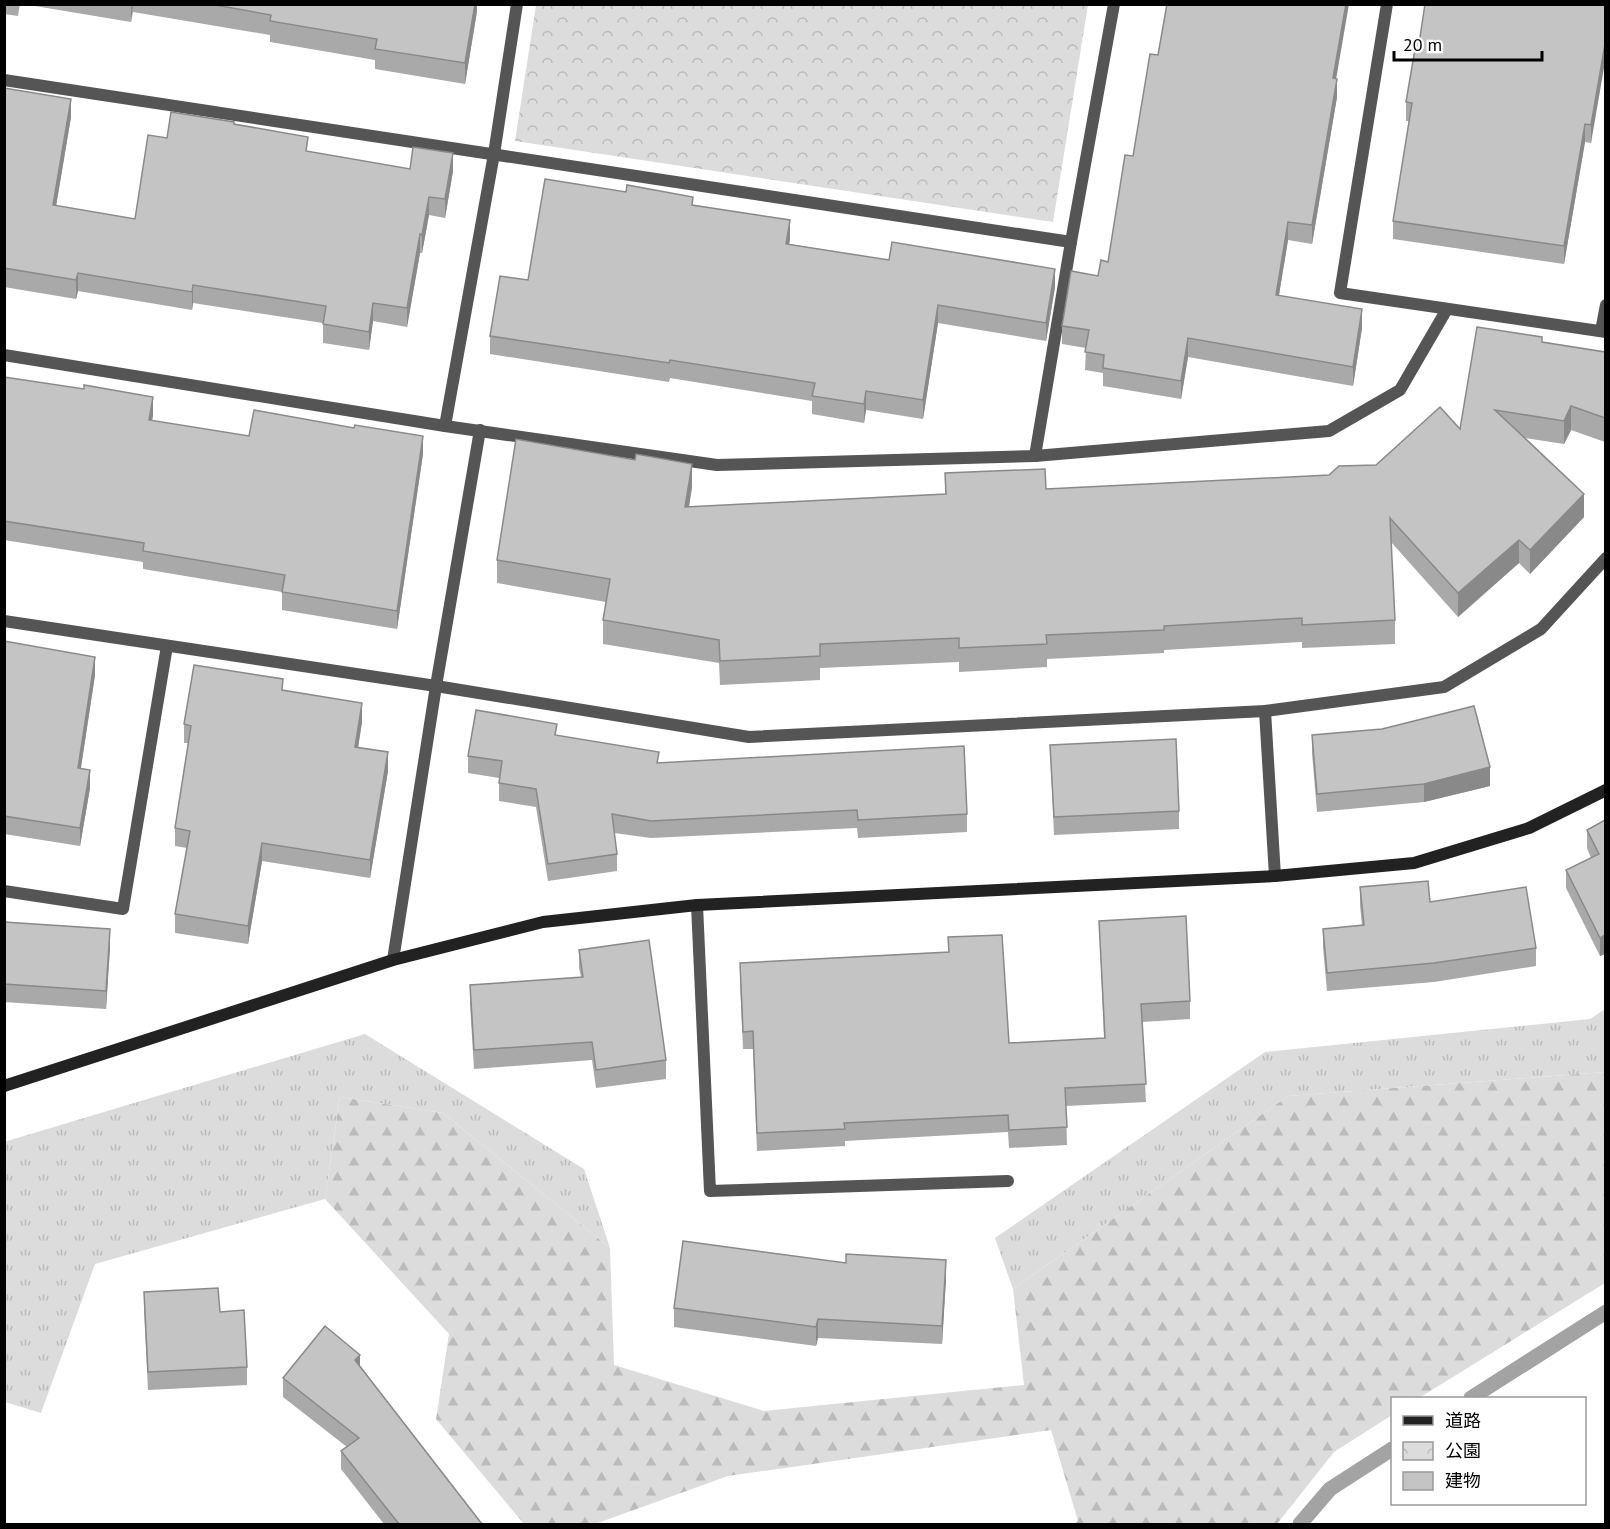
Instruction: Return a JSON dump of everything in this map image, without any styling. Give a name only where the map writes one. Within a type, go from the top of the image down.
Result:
[{"type":"street","points":[[445,426],[494,154],[517,4]]},
{"type":"street","points":[[1035,456],[1114,4]]},
{"type":"street","points":[[1387,4],[1341,292],[1603,332],[1605,305]]},
{"type":"street","points":[[4,80],[1071,242]]},
{"type":"street","points":[[4,355],[445,426],[717,465],[1035,456],[1329,431],[1400,390],[1447,309]]},
{"type":"street","points":[[393,960],[436,686],[480,430]]},
{"type":"street","points":[[4,621],[436,686],[749,737],[1265,711],[1444,687],[1541,629],[1605,558]]},
{"type":"street","points":[[4,891],[123,909],[167,646]]},
{"type":"street","points":[[1265,711],[1275,876]]},
{"type":"street","points":[[4,1086],[393,960],[543,922],[697,905],[1275,876],[1414,863],[1529,828],[1605,790]]},
{"type":"street","points":[[697,905],[710,1191],[1008,1181]]},
{"type":"green space","points":[[536,5],[1088,5],[1053,222],[515,141]]},
{"type":"green space","points":[[1605,1009],[1605,1072],[1288,1096],[1013,1289],[995,1238],[1265,1052],[1590,1019]]},
{"type":"green space","points":[[365,1034],[584,1169],[610,1248],[443,1113],[340,1097],[325,1199],[95,1264],[41,1413],[5,1402],[4,1142]]},
{"type":"green space","points":[[1605,1072],[1605,1283],[1421,1397],[1391,1397],[1391,1416],[1334,1452],[1277,1524],[1074,1524],[1078,1521],[1051,1430],[728,1476],[595,1524],[524,1524],[436,1419],[449,1334],[325,1199],[340,1097],[443,1113],[610,1248],[614,1365],[764,1411],[1024,1385],[1013,1289],[1288,1096]]},
{"type":"building","points":[[210,4],[475,4],[465,63],[375,49],[377,39],[270,21],[271,15]]},
{"type":"building","points":[[1167,4],[1346,4],[1333,78],[1337,79],[1312,225],[1288,222],[1276,295],[1362,309],[1353,367],[1188,338],[1181,381],[1103,368],[1104,355],[1085,352],[1089,330],[1062,326],[1071,271],[1098,276],[1101,260],[1108,262],[1125,155],[1133,156],[1150,54],[1158,55]]},
{"type":"building","points":[[1425,4],[1605,4],[1605,44],[1591,125],[1585,124],[1564,246],[1393,221],[1412,103],[1406,102]]},
{"type":"building","points":[[4,88],[71,99],[53,205],[135,219],[148,135],[167,138],[171,112],[308,137],[306,151],[410,169],[413,147],[453,153],[445,199],[429,197],[407,308],[373,303],[369,332],[323,324],[326,306],[193,285],[192,292],[78,273],[76,280],[4,268]]},
{"type":"building","points":[[545,179],[626,192],[627,185],[693,197],[692,205],[790,220],[786,244],[889,260],[892,242],[1055,269],[1046,323],[938,305],[923,400],[866,391],[864,404],[812,396],[815,383],[670,360],[669,363],[490,336],[500,276],[528,280]]},
{"type":"building","points":[[1477,327],[1542,337],[1542,342],[1605,352],[1605,418],[1571,406],[1564,421],[1495,410],[1584,494],[1530,550],[1519,540],[1458,593],[1390,518],[1395,620],[1302,625],[1302,618],[1164,626],[1164,630],[1046,635],[1047,644],[959,648],[959,638],[820,644],[820,656],[720,661],[719,640],[603,620],[610,579],[497,560],[516,439],[635,460],[636,454],[692,464],[685,507],[946,494],[945,473],[1045,469],[1046,489],[1329,475],[1339,466],[1376,465],[1440,407],[1460,429]]},
{"type":"building","points":[[4,377],[84,389],[84,385],[153,397],[149,420],[249,436],[254,410],[354,428],[355,425],[423,436],[397,611],[282,592],[285,575],[143,551],[144,543],[4,521]]},
{"type":"building","points":[[4,641],[95,657],[78,768],[90,770],[80,828],[4,816]]},
{"type":"building","points":[[194,665],[283,679],[282,690],[362,703],[355,747],[388,752],[370,860],[262,843],[248,926],[175,914],[190,831],[175,828],[191,726],[184,724]]},
{"type":"building","points":[[1474,706],[1490,767],[1424,784],[1317,794],[1312,735],[1382,729]]},
{"type":"building","points":[[476,710],[557,724],[555,735],[659,752],[657,763],[964,746],[967,814],[858,820],[857,810],[651,821],[612,814],[617,854],[548,864],[536,789],[499,783],[502,761],[468,756]]},
{"type":"building","points":[[1176,739],[1179,811],[1054,817],[1050,745]]},
{"type":"building","points":[[1605,820],[1605,935],[1600,938],[1566,870],[1599,854],[1587,830]]},
{"type":"building","points":[[1428,881],[1430,902],[1526,887],[1536,948],[1434,963],[1327,973],[1323,929],[1364,925],[1360,887]]},
{"type":"building","points":[[1186,916],[1190,1001],[1141,1004],[1146,1084],[1065,1088],[1067,1127],[1009,1130],[1008,1115],[844,1123],[845,1129],[757,1133],[753,1031],[743,1032],[740,963],[949,952],[948,937],[1002,935],[1009,1043],[1105,1038],[1099,921]]},
{"type":"building","points":[[4,922],[110,929],[106,991],[4,984]]},
{"type":"building","points":[[649,940],[666,1060],[596,1070],[592,1042],[474,1050],[470,985],[583,977],[579,950]]},
{"type":"building","points":[[683,1241],[846,1263],[846,1254],[946,1260],[942,1326],[818,1319],[816,1327],[674,1308]]},
{"type":"building","points":[[218,1288],[220,1312],[244,1310],[247,1367],[148,1372],[144,1292]]},
{"type":"building","points":[[325,1326],[360,1355],[355,1360],[482,1524],[399,1524],[341,1451],[359,1438],[283,1378]]},
{"type":"waterway","points":[[1473,1397],[1606,1312]]},
{"type":"waterway","points":[[1300,1524],[1330,1489],[1391,1450]]}]
